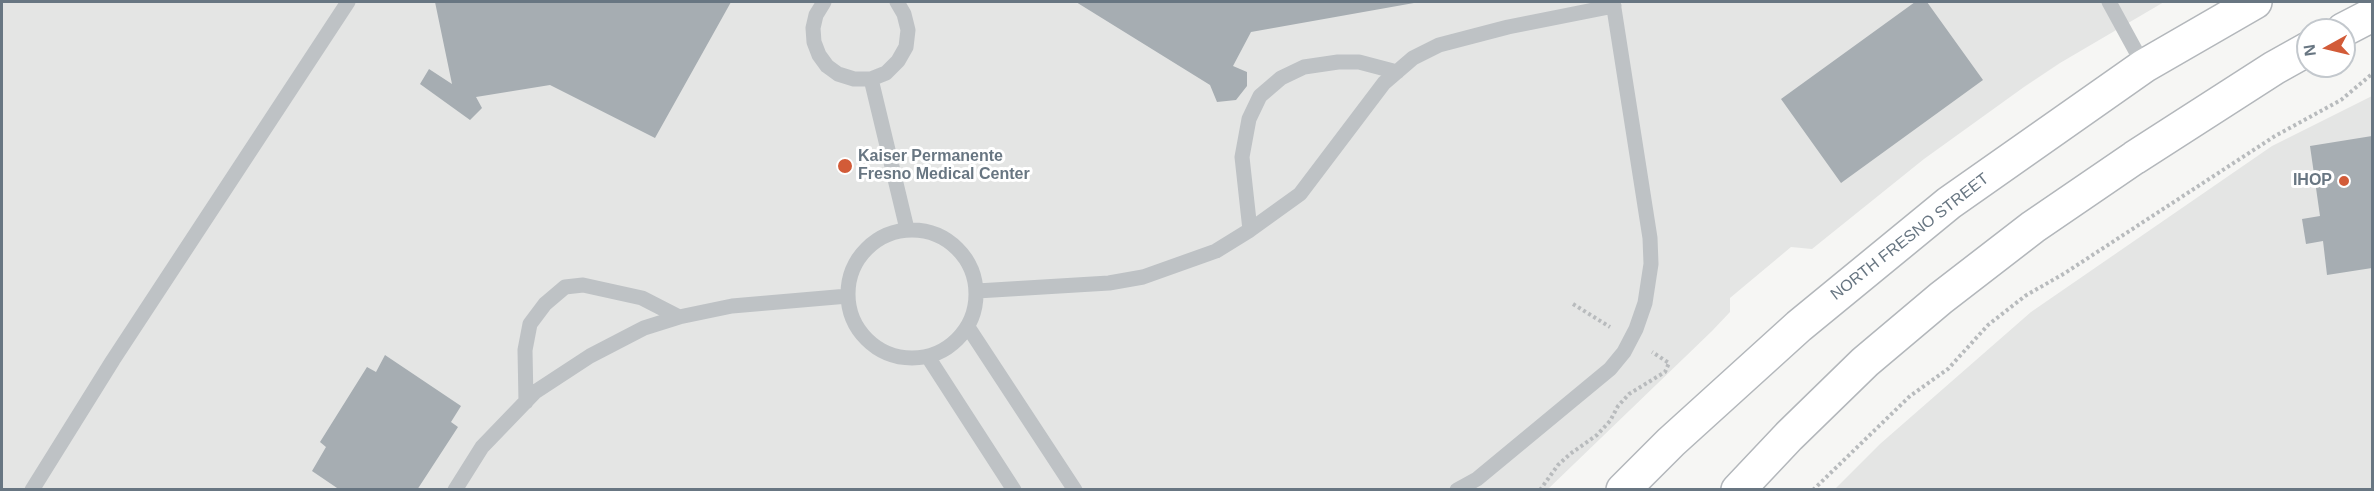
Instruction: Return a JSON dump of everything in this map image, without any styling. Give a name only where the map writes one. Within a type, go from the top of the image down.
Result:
[{"type":"main road","name":"NORTH FRESNO STREET","points":[[1623,489],[1671,442],[1799,326],[1949,203],[2144,66],[2255,2]]},
{"type":"main road","points":[[2356,24],[2373,15]]},
{"type":"main road","points":[[1738,489],[1865,362],[1941,298],[2033,227],[2116,170],[2296,56]]},
{"type":"lane","points":[[32,489],[113,360],[348,2]]},
{"type":"lane","points":[[824,2],[816,15],[813,28],[814,42],[819,55],[827,66],[838,74],[854,79],[871,79],[886,73],[898,62],[906,47],[908,30],[904,14],[897,2]]},
{"type":"lane","points":[[2109,2],[2144,66]]},
{"type":"lane","points":[[977,291],[1109,283],[1143,277],[1215,251],[1250,230],[1300,194],[1384,83],[1413,58],[1439,45],[1614,4],[1650,238],[1651,264],[1645,303],[1624,352],[1610,369],[1477,479],[1457,489]]},
{"type":"lane","points":[[1250,230],[1242,157],[1249,119],[1260,96],[1281,78],[1304,67],[1338,62],[1359,62],[1397,72]]},
{"type":"lane","points":[[871,79],[907,229]]},
{"type":"lane","points":[[907,229],[928,231],[947,239],[962,253],[973,271],[977,291],[975,310],[968,327],[957,340],[944,350],[928,357],[909,358],[890,355],[873,346],[860,332],[851,315],[848,296],[850,277],[858,259],[871,244],[888,234],[907,229]]},
{"type":"lane","points":[[526,402],[525,350],[530,324],[545,304],[565,287],[583,285],[642,298],[679,317]]},
{"type":"lane","points":[[455,489],[482,447],[535,392],[596,353],[644,328],[679,317],[732,306],[848,296]]},
{"type":"lane","points":[[968,327],[1075,489]]},
{"type":"lane","points":[[928,357],[1014,489]]},
{"type":"path","points":[[1813,489],[1910,396],[1948,369],[1988,325],[2025,296],[2065,273],[2276,136],[2341,100],[2373,74]]},
{"type":"path","points":[[1573,304],[1610,327]]},
{"type":"path","points":[[1540,489],[1558,465],[1597,435],[1629,394],[1665,372],[1669,363],[1652,352]]},
{"type":"shaded area","name":"Kaiser Permanente Fresno Medical Center","points":[[2,2],[2164,2],[2060,63],[2024,87],[1924,159],[1812,249],[1791,247],[1730,298],[1730,312],[1712,331],[1547,490],[2,489]]},
{"type":"shaded area","points":[[2372,96],[2372,489],[1834,490],[1880,444],[2031,312],[2272,146]]},
{"type":"building","points":[[435,2],[731,2],[655,138],[550,85],[476,97],[482,108],[470,120],[420,84],[429,69],[452,84]]},
{"type":"building","points":[[1076,2],[1414,3],[1251,32],[1233,66],[1247,72],[1247,86],[1236,100],[1217,102],[1210,85]]},
{"type":"building","points":[[1915,2],[1927,2],[1983,80],[1841,183],[1781,99]]},
{"type":"building","name":"IHOP","points":[[2372,136],[2372,268],[2327,275],[2323,241],[2306,244],[2302,219],[2320,216],[2310,146]]},
{"type":"building","points":[[385,355],[461,406],[451,422],[458,427],[417,490],[340,490],[312,471],[326,447],[320,442],[367,367],[376,372]]},
{"type":"place","name":"Kaiser Permanente Fresno Medical Center","points":[[845,166]]},
{"type":"place","name":"IHOP","points":[[2344,181]]}]
